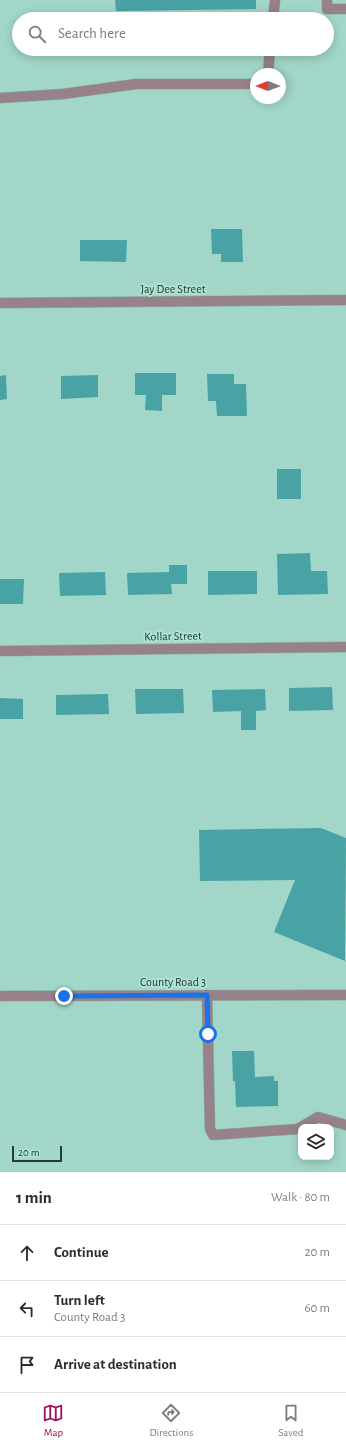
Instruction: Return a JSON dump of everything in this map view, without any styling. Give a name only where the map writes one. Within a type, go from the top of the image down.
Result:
[{"type":"street","points":[[274,12],[275,0]]},
{"type":"street","points":[[327,0],[327,9],[346,9]]},
{"type":"street","points":[[268,68],[269,56]]},
{"type":"street","points":[[0,98],[63,94],[136,84],[250,84]]},
{"type":"street","name":"Jay Dee Street","points":[[0,303],[346,300]]},
{"type":"street","name":"Kollar Street","points":[[0,651],[346,647]]},
{"type":"street","points":[[207,995],[210,1129],[213,1135],[298,1129]]},
{"type":"street","name":"County Road 3","points":[[0,996],[346,995]]},
{"type":"street","points":[[306,1124],[318,1117],[346,1125]]},
{"type":"building","points":[[115,0],[256,0],[256,9],[116,11]]},
{"type":"building","points":[[211,229],[242,229],[243,262],[221,262],[221,254],[212,254]]},
{"type":"building","points":[[80,240],[127,240],[126,262],[80,261]]},
{"type":"building","points":[[135,373],[176,373],[176,395],[162,395],[162,411],[145,410],[146,395],[135,395]]},
{"type":"building","points":[[207,374],[234,374],[234,384],[246,384],[247,416],[217,416],[216,401],[208,401]]},
{"type":"building","points":[[6,375],[7,399],[0,400],[0,376]]},
{"type":"building","points":[[98,375],[98,397],[61,399],[61,376]]},
{"type":"building","points":[[277,469],[301,469],[301,499],[277,499]]},
{"type":"building","points":[[310,553],[311,571],[327,571],[328,594],[278,595],[277,554]]},
{"type":"building","points":[[169,565],[187,565],[187,584],[171,584],[172,594],[128,595],[127,573],[169,572]]},
{"type":"building","points":[[208,571],[257,571],[257,594],[208,595]]},
{"type":"building","points":[[105,572],[106,595],[60,596],[59,573]]},
{"type":"building","points":[[0,579],[24,579],[23,604],[0,604]]},
{"type":"building","points":[[332,687],[333,710],[289,711],[289,688]]},
{"type":"building","points":[[135,689],[183,689],[184,713],[136,714]]},
{"type":"building","points":[[265,689],[266,710],[256,711],[256,730],[241,730],[241,711],[213,712],[212,690]]},
{"type":"building","points":[[108,694],[109,714],[56,715],[56,695]]},
{"type":"building","points":[[0,698],[23,699],[23,719],[0,719]]},
{"type":"building","points":[[321,828],[346,838],[345,961],[274,932],[295,880],[200,881],[199,830]]},
{"type":"building","points":[[232,1051],[254,1051],[255,1077],[274,1076],[274,1081],[278,1081],[278,1106],[236,1107]]},
{"type":"route","points":[[64,996],[207,995],[208,1034]]}]
